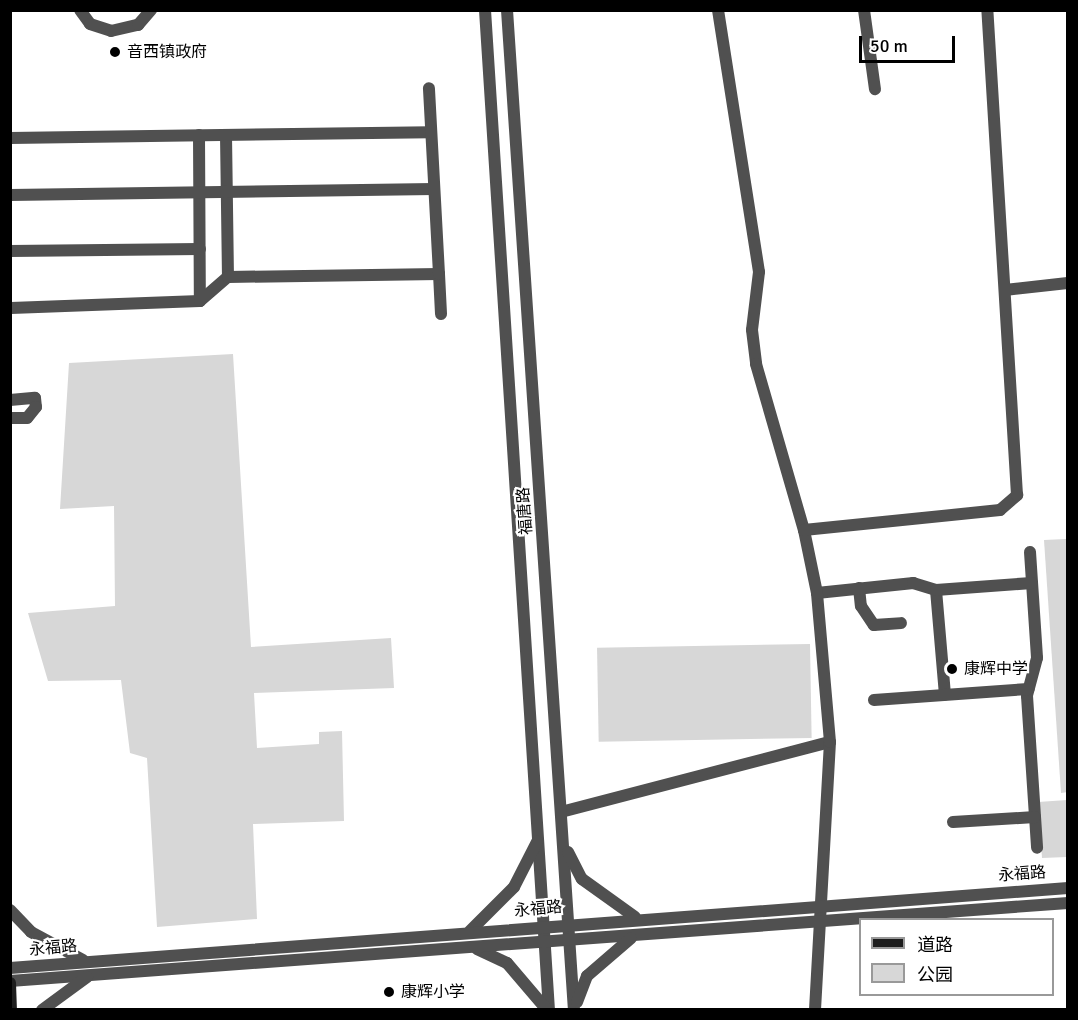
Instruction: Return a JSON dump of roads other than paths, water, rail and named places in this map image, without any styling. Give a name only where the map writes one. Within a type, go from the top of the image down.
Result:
[{"type":"main road","points":[[10,982],[11,1010]]},
{"type":"street","points":[[80,10],[90,24],[111,31],[138,25],[151,10]]},
{"type":"street","name":"福唐路","points":[[485,10],[548,1010]]},
{"type":"street","name":"福唐路","points":[[507,10],[575,1010]]},
{"type":"street","points":[[718,10],[759,272],[752,330],[756,364],[804,530],[818,593],[830,742],[816,1010]]},
{"type":"street","points":[[864,10],[875,89]]},
{"type":"street","points":[[804,530],[1000,510],[1017,495],[987,10]]},
{"type":"street","points":[[429,88],[441,314]]},
{"type":"street","points":[[10,138],[430,132]]},
{"type":"street","points":[[199,135],[200,301]]},
{"type":"street","points":[[226,135],[228,277]]},
{"type":"street","points":[[10,195],[434,189]]},
{"type":"street","points":[[10,251],[200,249]]},
{"type":"street","points":[[11,308],[200,301],[228,277],[439,274]]},
{"type":"street","points":[[1005,290],[1068,283]]},
{"type":"street","points":[[10,400],[35,398],[36,407],[27,418],[10,418]]},
{"type":"street","points":[[1030,552],[1037,658],[1029,689],[1037,848]]},
{"type":"street","points":[[818,593],[913,583],[936,590],[1032,583]]},
{"type":"street","points":[[859,588],[861,606],[874,625],[901,623]]},
{"type":"street","points":[[936,590],[945,695]]},
{"type":"street","points":[[874,700],[1029,689]]},
{"type":"street","points":[[561,812],[830,742]]},
{"type":"street","points":[[953,822],[1035,818]]},
{"type":"street","points":[[563,837],[582,879],[637,918]]},
{"type":"street","points":[[470,931],[514,887],[538,838]]},
{"type":"street","name":"永福路","points":[[10,968],[820,904],[1068,888]]},
{"type":"street","name":"永福路","points":[[861,918],[1068,903]]},
{"type":"street","points":[[10,910],[31,932],[87,962]]},
{"type":"street","name":"永福路","points":[[10,982],[859,918]]},
{"type":"street","points":[[575,1010],[587,976],[605,955],[638,935]]},
{"type":"street","points":[[470,947],[507,963],[548,1010]]},
{"type":"street","points":[[42,1010],[89,976]]},
{"type":"place","name":"音西镇政府","points":[[115,52]]},
{"type":"place","name":"康辉中学","points":[[952,669]]},
{"type":"place","name":"康辉小学","points":[[389,992]]}]
